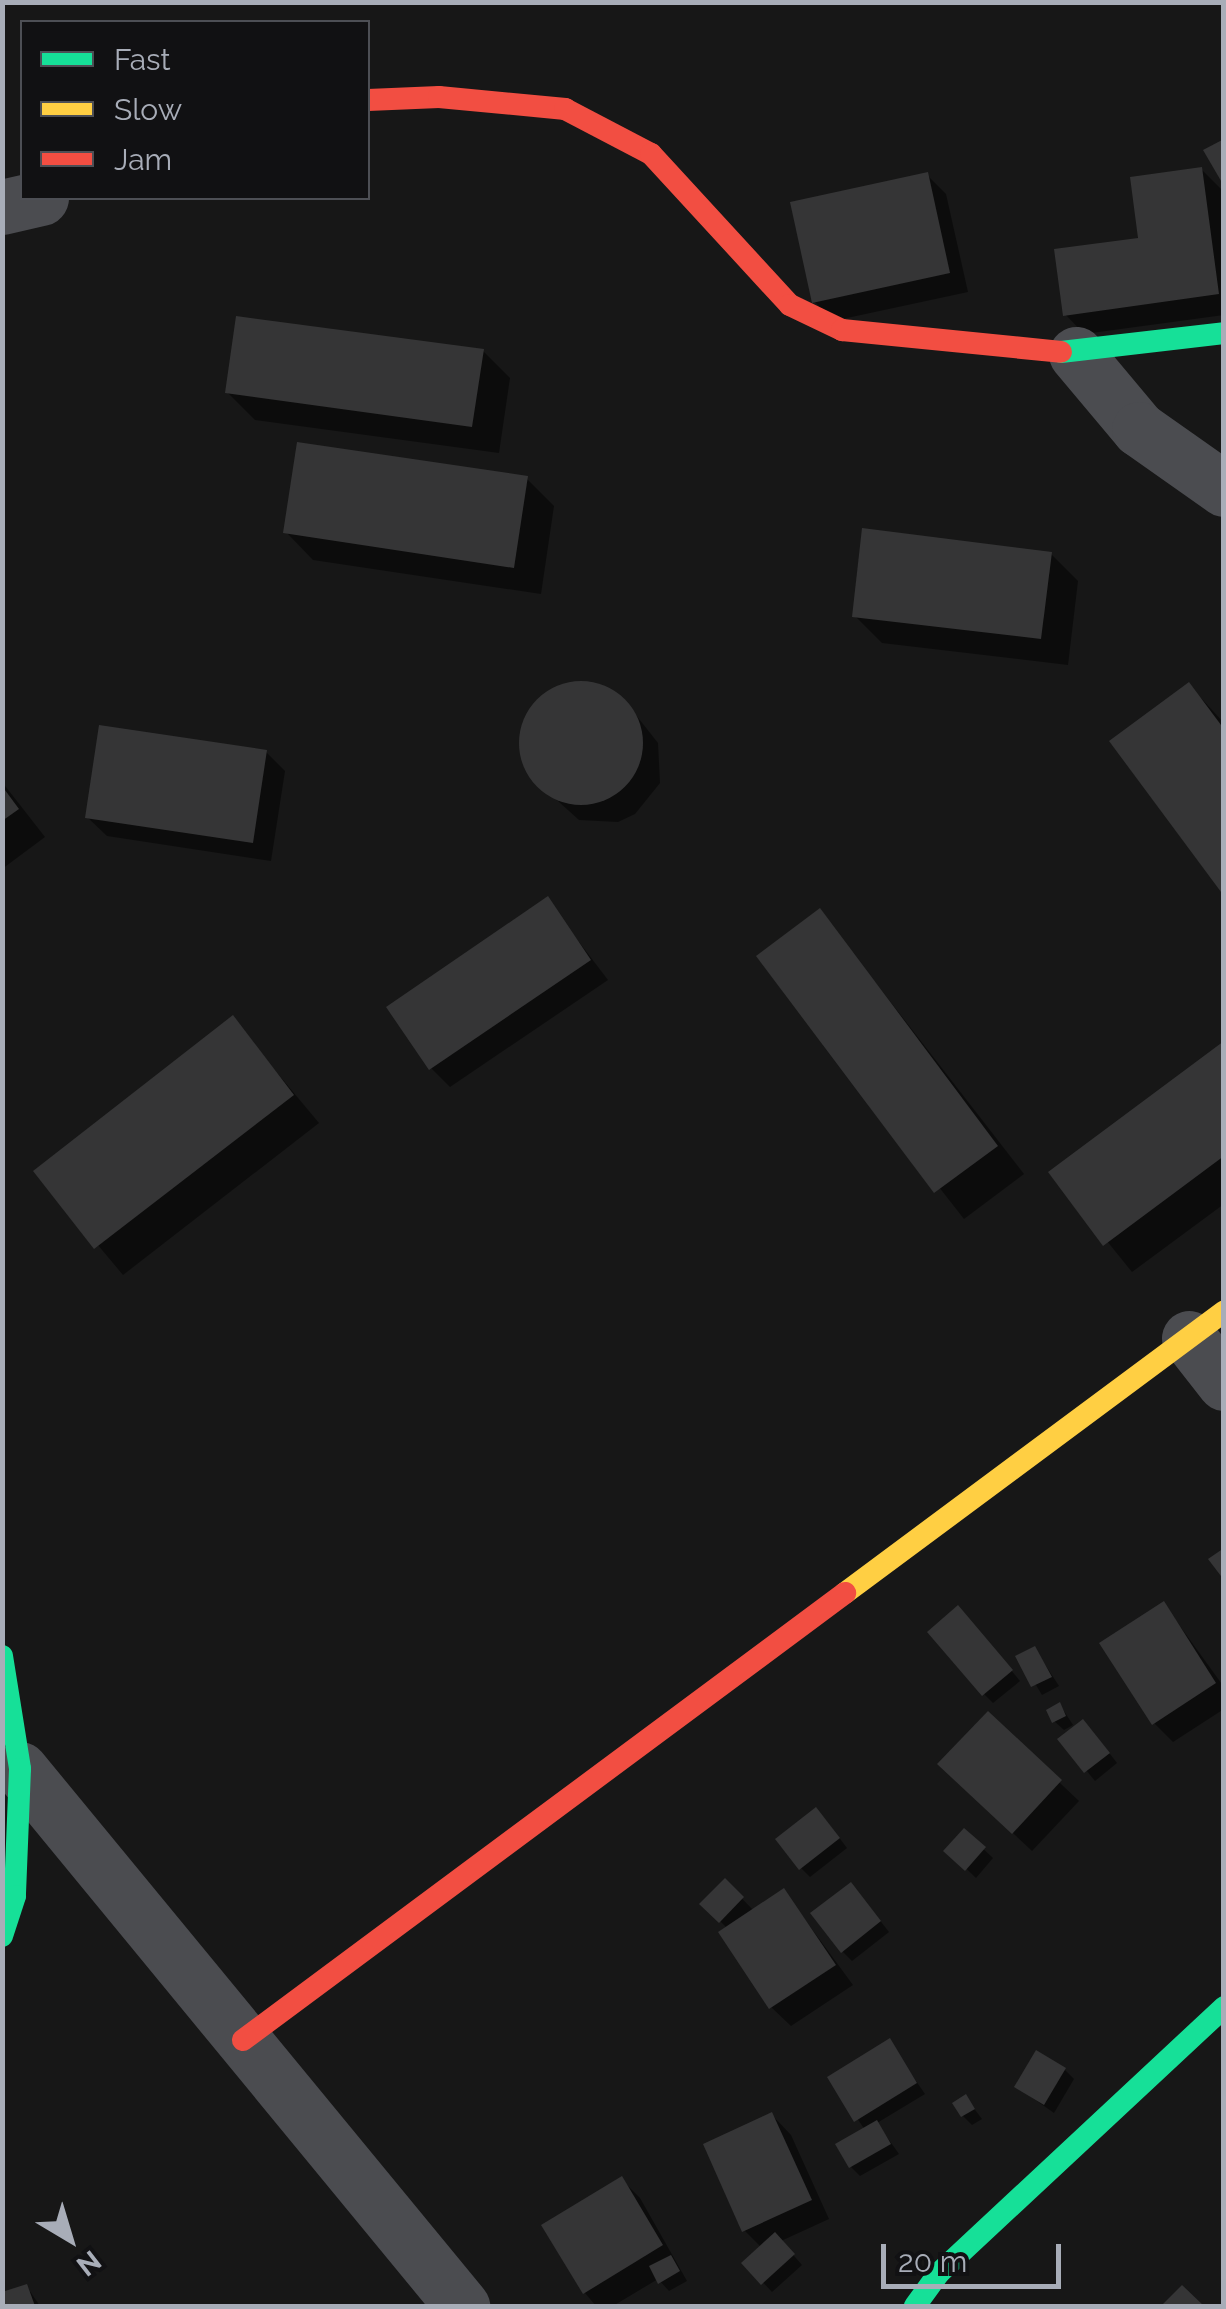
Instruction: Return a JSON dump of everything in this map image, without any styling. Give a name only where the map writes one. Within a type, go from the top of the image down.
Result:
[{"type":"street","points":[[370,100],[438,97],[565,109],[651,154],[790,305],[842,330],[1076,354],[1224,333]]},
{"type":"street","points":[[2,207],[32,200]]},
{"type":"street","points":[[1076,354],[1139,430],[1224,489]]},
{"type":"street","points":[[243,2040],[1206,1325],[1224,1382]]},
{"type":"street","points":[[2,1656],[20,1769],[15,1896],[2,1936]]},
{"type":"street","points":[[20,1769],[462,2306]]},
{"type":"street","points":[[915,2306],[939,2273],[1224,2007]]},
{"type":"building","points":[[1224,139],[1224,186],[1203,150]]},
{"type":"building","points":[[1202,167],[1219,294],[1063,316],[1054,249],[1138,238],[1130,177]]},
{"type":"building","points":[[928,172],[950,273],[812,303],[790,202]]},
{"type":"building","points":[[236,316],[484,349],[472,427],[225,393]]},
{"type":"building","points":[[297,442],[528,476],[514,568],[283,533]]},
{"type":"building","points":[[862,528],[1052,552],[1041,639],[852,617]]},
{"type":"building","points":[[581,681],[605,685],[625,699],[639,719],[643,743],[639,767],[625,787],[605,801],[581,805],[557,801],[537,787],[523,767],[519,743],[523,719],[537,699],[557,685]]},
{"type":"building","points":[[1189,682],[1224,729],[1224,896],[1109,741]]},
{"type":"building","points":[[99,725],[267,750],[253,843],[85,818]]},
{"type":"building","points":[[2,786],[19,809],[2,821]]},
{"type":"building","points":[[548,896],[591,960],[429,1070],[386,1007]]},
{"type":"building","points":[[820,908],[998,1146],[934,1193],[756,956]]},
{"type":"building","points":[[233,1015],[294,1095],[94,1249],[33,1171]]},
{"type":"building","points":[[1224,1041],[1224,1156],[1103,1246],[1048,1172]]},
{"type":"building","points":[[1224,1548],[1224,1580],[1208,1559]]},
{"type":"building","points":[[1164,1601],[1216,1683],[1152,1725],[1099,1643]]},
{"type":"building","points":[[958,1605],[1013,1670],[982,1696],[927,1632]]},
{"type":"building","points":[[1035,1646],[1052,1677],[1031,1687],[1015,1656]]},
{"type":"building","points":[[1060,1702],[1066,1716],[1052,1723],[1046,1710]]},
{"type":"building","points":[[988,1711],[1062,1780],[1012,1834],[937,1764]]},
{"type":"building","points":[[1083,1719],[1110,1753],[1084,1773],[1057,1739]]},
{"type":"building","points":[[816,1807],[840,1838],[799,1870],[775,1839]]},
{"type":"building","points":[[964,1828],[986,1847],[965,1871],[943,1851]]},
{"type":"building","points":[[725,1878],[744,1897],[719,1923],[699,1904]]},
{"type":"building","points":[[851,1882],[881,1921],[841,1953],[810,1913]]},
{"type":"building","points":[[784,1888],[836,1965],[769,2009],[718,1932]]},
{"type":"building","points":[[890,2038],[917,2083],[854,2122],[827,2077]]},
{"type":"building","points":[[1036,2050],[1066,2068],[1044,2105],[1014,2087]]},
{"type":"building","points":[[966,2094],[975,2109],[961,2117],[952,2103]]},
{"type":"building","points":[[772,2112],[812,2200],[742,2232],[703,2144]]},
{"type":"building","points":[[877,2120],[891,2144],[849,2168],[835,2144]]},
{"type":"building","points":[[622,2176],[663,2245],[583,2294],[541,2225]]},
{"type":"building","points":[[775,2232],[795,2254],[761,2285],[741,2263]]},
{"type":"building","points":[[671,2255],[680,2271],[658,2284],[649,2266]]},
{"type":"building","points":[[27,2284],[35,2306],[2,2306],[2,2292]]},
{"type":"building","points":[[1182,2285],[1204,2306],[1161,2306]]},
{"type":"traffic: fast","points":[[1061,352],[1224,333]]},
{"type":"traffic: fast","points":[[2,1656],[20,1769],[15,1896],[2,1936]]},
{"type":"traffic: fast","points":[[915,2306],[939,2273],[1224,2007]]},
{"type":"traffic: slow","points":[[845,1593],[1224,1312]]},
{"type":"traffic: jam","points":[[370,100],[439,97],[565,109],[651,154],[790,305],[842,330],[1061,352]]},
{"type":"traffic: jam","points":[[243,2040],[845,1593]]}]
